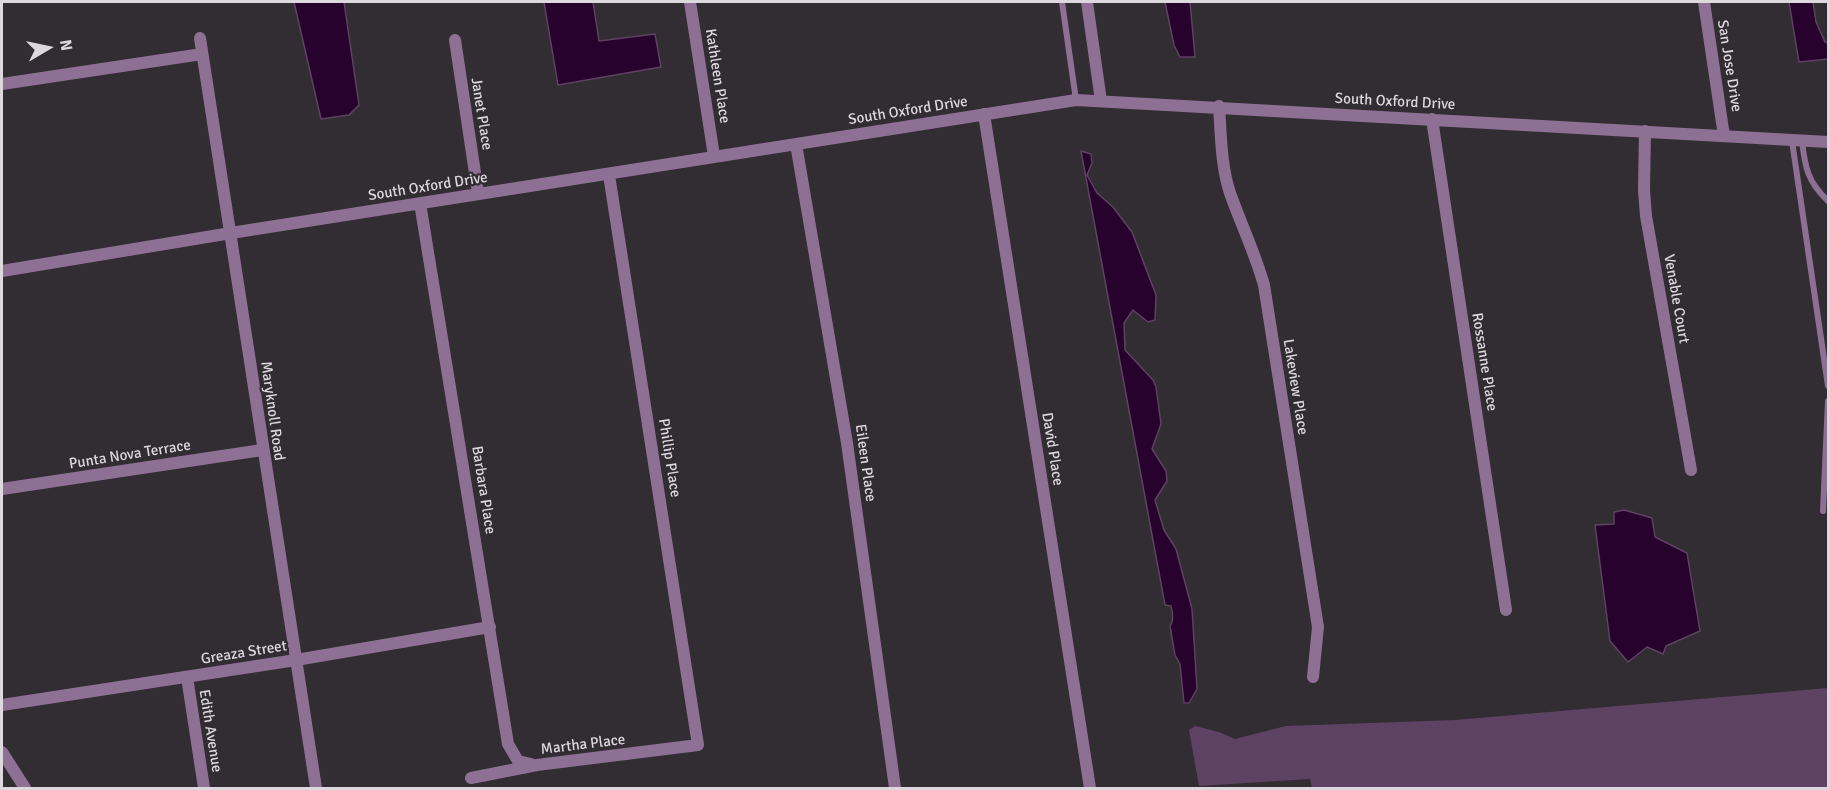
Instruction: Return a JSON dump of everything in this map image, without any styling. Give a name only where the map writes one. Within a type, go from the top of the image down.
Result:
[{"type":"street","name":"Kathleen Place","points":[[690,2],[714,156]]},
{"type":"street","points":[[1087,2],[1101,101]]},
{"type":"street","name":"San Jose Drive","points":[[1704,2],[1724,136]]},
{"type":"street","name":"Maryknoll Road","points":[[200,38],[316,789]]},
{"type":"street","name":"Janet Place","points":[[455,40],[478,194]]},
{"type":"street","points":[[2,84],[202,54]]},
{"type":"street","name":"South Oxford Drive","points":[[2,271],[1077,100],[1219,106],[1828,142]]},
{"type":"street","name":"Lakeview Place","points":[[1219,106],[1225,172],[1230,193],[1256,258],[1266,296],[1318,627],[1313,677]]},
{"type":"street","name":"David Place","points":[[984,114],[1090,789]]},
{"type":"street","name":"Rossanne Place","points":[[1432,119],[1506,610]]},
{"type":"street","name":"Venable Court","points":[[1645,131],[1643,181],[1646,216],[1691,470]]},
{"type":"street","name":"Eileen Place","points":[[796,144],[847,443],[895,789]]},
{"type":"street","name":"Phillip Place","points":[[609,175],[698,745]]},
{"type":"street","name":"Barbara Place","points":[[420,203],[508,744],[518,761],[537,765]]},
{"type":"street","name":"Punta Nova Terrace","points":[[2,489],[262,450]]},
{"type":"street","name":"Greaza Street","points":[[2,705],[296,660],[490,627]]},
{"type":"street","name":"Edith Avenue","points":[[187,677],[204,789]]},
{"type":"street","name":"Martha Place","points":[[471,778],[537,765],[698,745]]},
{"type":"street","points":[[2,752],[25,789]]},
{"type":"lane","points":[[1062,2],[1077,100]]},
{"type":"lane","points":[[1797,140],[1805,171],[1828,201]]},
{"type":"lane","points":[[1797,140],[1796,179],[1828,386]]},
{"type":"lane","points":[[1823,511],[1828,400]]},
{"type":"shaded area","points":[[294,2],[344,2],[359,105],[349,115],[321,119]]},
{"type":"shaded area","points":[[544,2],[593,2],[599,41],[655,34],[661,67],[558,85]]},
{"type":"shaded area","points":[[1165,2],[1190,2],[1195,57],[1180,57],[1174,45]]},
{"type":"shaded area","points":[[1789,2],[1813,2],[1816,22],[1825,42],[1828,43],[1828,59],[1799,62]]},
{"type":"shaded area","points":[[1081,151],[1091,154],[1092,163],[1087,175],[1097,193],[1113,207],[1132,232],[1156,295],[1155,320],[1148,322],[1133,310],[1124,323],[1125,350],[1153,380],[1156,387],[1161,424],[1152,449],[1166,471],[1167,481],[1155,500],[1164,530],[1176,549],[1192,609],[1197,689],[1189,703],[1184,703],[1180,664],[1175,655],[1170,626],[1173,619],[1172,611],[1171,606],[1165,605]]},
{"type":"shaded area","points":[[1624,510],[1652,518],[1655,537],[1687,553],[1700,631],[1666,646],[1663,654],[1647,647],[1628,662],[1610,641],[1595,525],[1614,524],[1614,512]]},
{"type":"shaded area","points":[[1828,688],[1828,788],[1312,788],[1310,779],[1199,786],[1189,730],[1195,726],[1235,739],[1286,726],[1455,720]]}]
